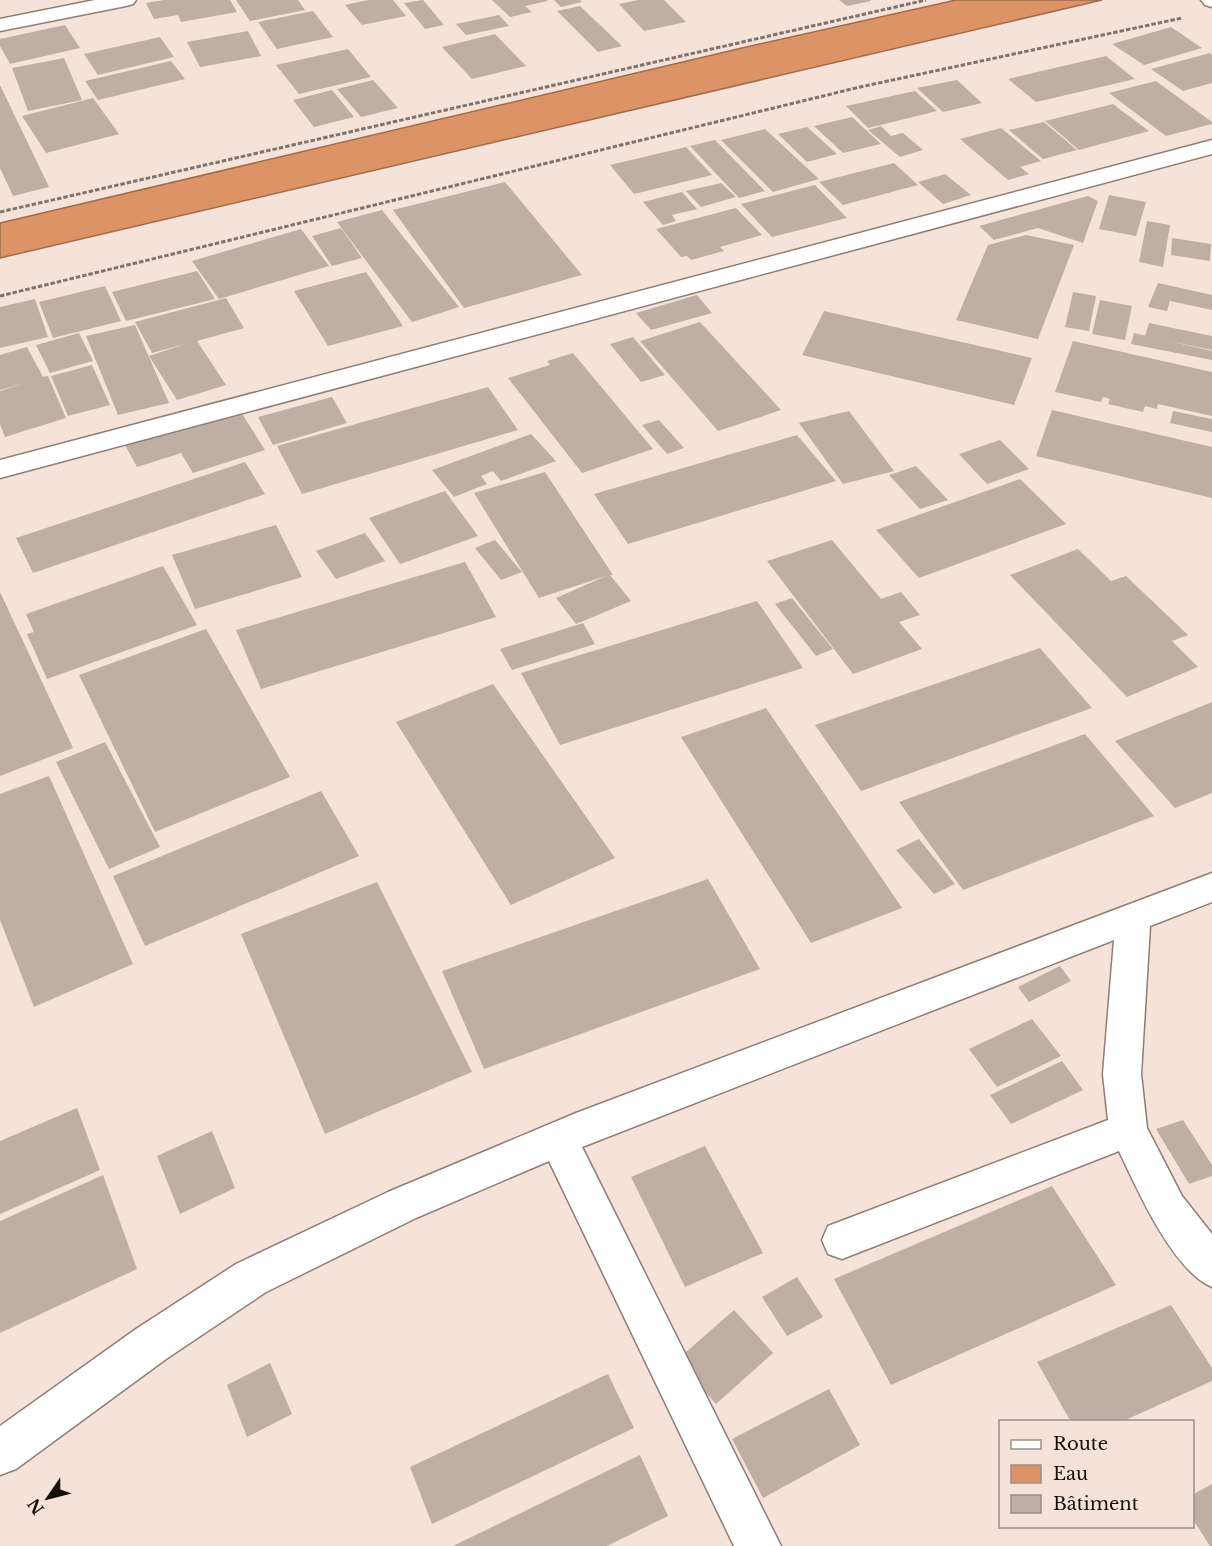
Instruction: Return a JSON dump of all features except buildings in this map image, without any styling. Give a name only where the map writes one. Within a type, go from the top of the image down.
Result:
[{"type":"street","points":[[0,25],[126,0]]},
{"type":"street","points":[[0,469],[1212,147]]},
{"type":"street","points":[[0,1453],[151,1344],[251,1278],[402,1205],[558,1139],[1212,887]]},
{"type":"street","points":[[1133,918],[1122,1074],[1128,1130],[1168,1209],[1212,1268]]},
{"type":"street","points":[[842,1240],[1128,1130]]},
{"type":"street","points":[[558,1139],[758,1546]]},
{"type":"path","points":[[0,212],[926,0]]},
{"type":"path","points":[[0,296],[120,264],[794,103],[1080,37],[1190,16]]},
{"type":"water","points":[[956,0],[1102,0],[0,258],[0,223],[742,48]]}]
